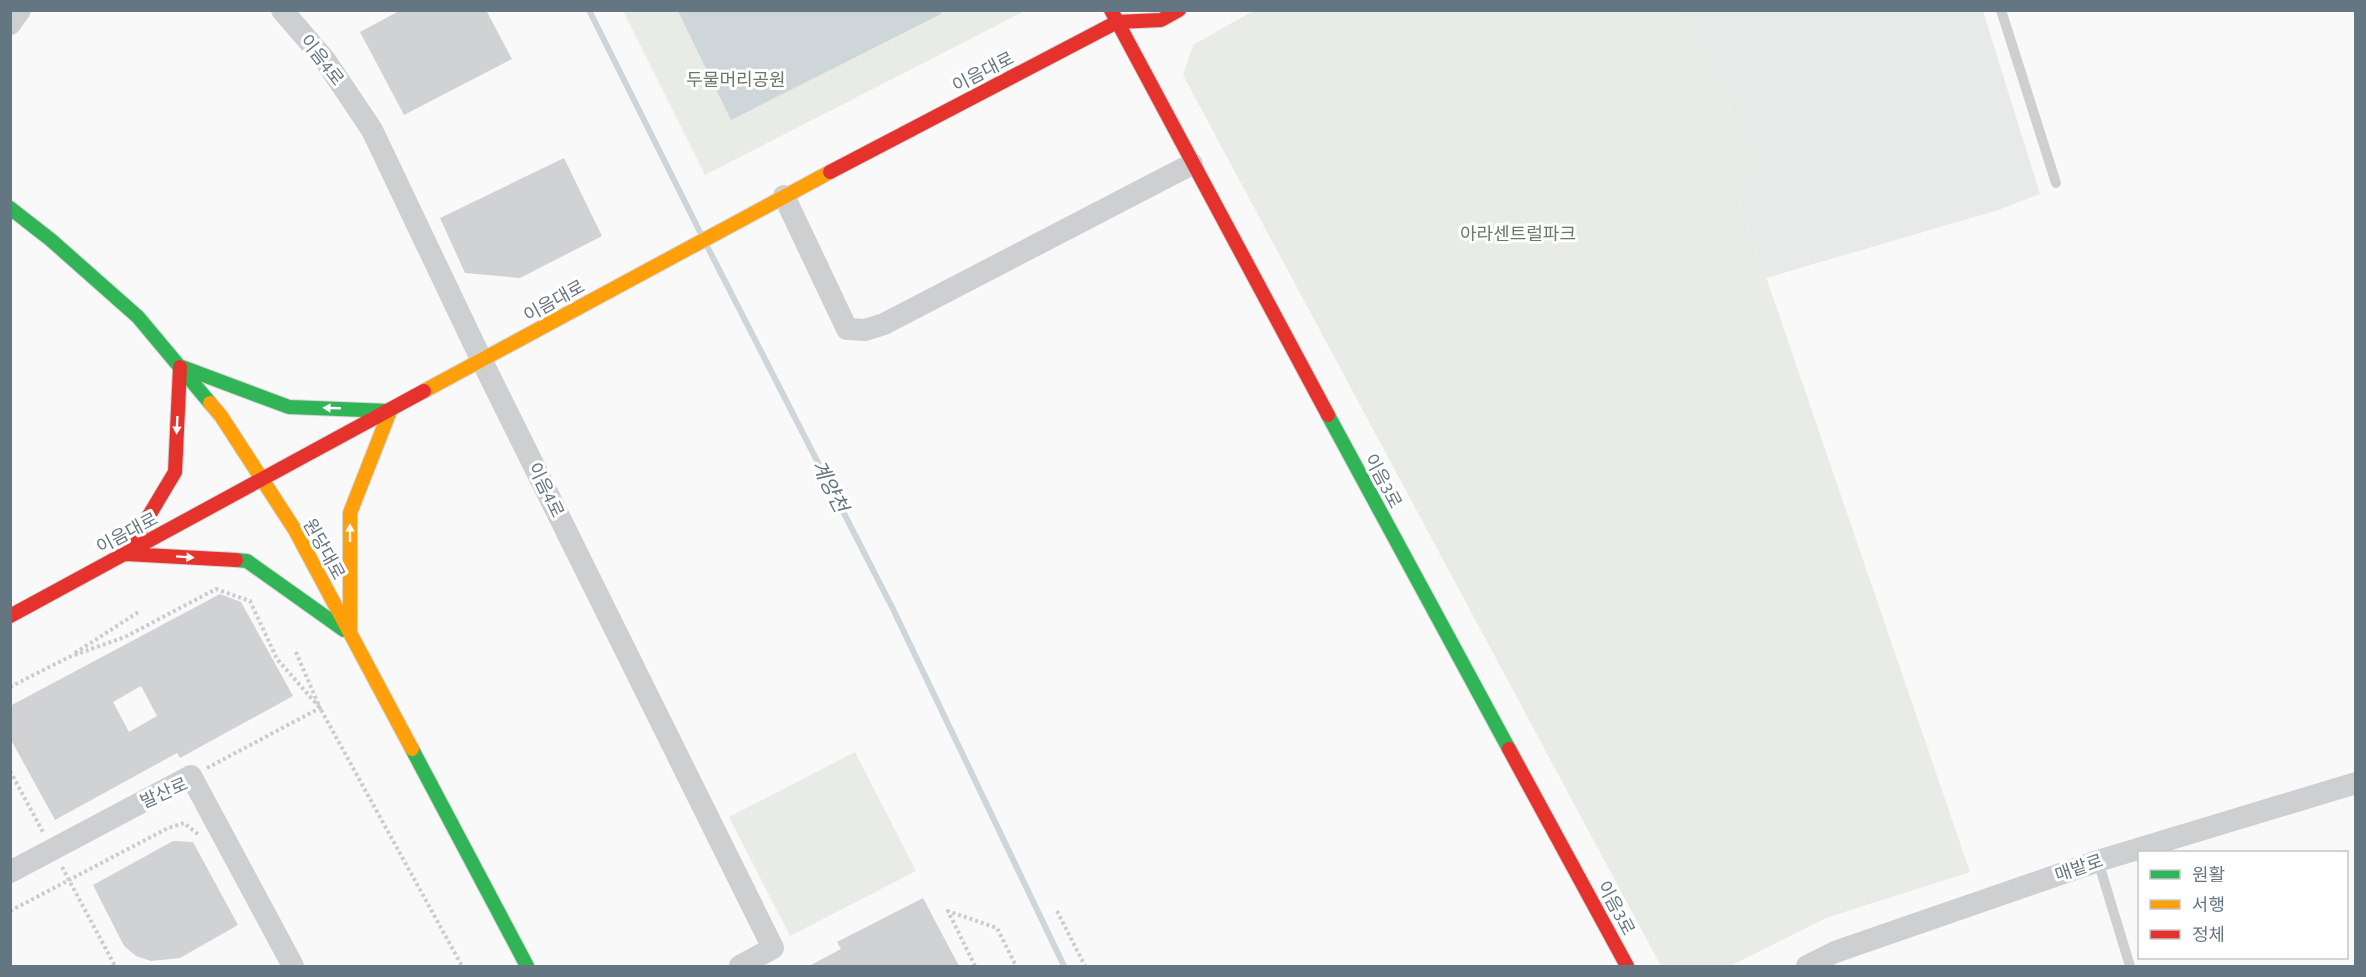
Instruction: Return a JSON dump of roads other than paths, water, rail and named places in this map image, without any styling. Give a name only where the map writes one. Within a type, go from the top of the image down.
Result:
[{"type":"main road","name":"이음대로","points":[[10,616],[1118,14],[1161,20],[1179,10]]},
{"type":"main road","name":"이음3로","points":[[1118,14],[1192,164],[1627,966]]},
{"type":"main road","name":"원당대로","points":[[10,208],[51,240],[138,317],[221,416],[295,530],[527,966]]},
{"type":"main road","points":[[180,367],[288,407],[390,411],[350,513],[350,634],[247,561],[126,554],[175,472],[180,367]]},
{"type":"street","points":[[10,24],[20,10]]},
{"type":"street","name":"이음4로","points":[[282,10],[325,60],[372,130],[482,361],[773,948],[740,966]]},
{"type":"street","points":[[783,196],[848,329],[865,330],[884,324],[1192,164]]},
{"type":"street","name":"발산로","points":[[10,872],[201,768],[293,966]]},
{"type":"street","name":"매밭로","points":[[1807,966],[1835,952],[2098,861],[2355,783]]},
{"type":"lane","points":[[2001,10],[2056,183]]},
{"type":"lane","points":[[2098,861],[2130,966]]},
{"type":"waterway","name":"계양천","points":[[589,10],[700,232]]},
{"type":"waterway","name":"계양천","points":[[707,246],[893,609],[1064,966]]},
{"type":"park label","name":"두물머리공원","points":[[736,80]]},
{"type":"park label","name":"아라센트럴파크","points":[[1518,234]]}]
